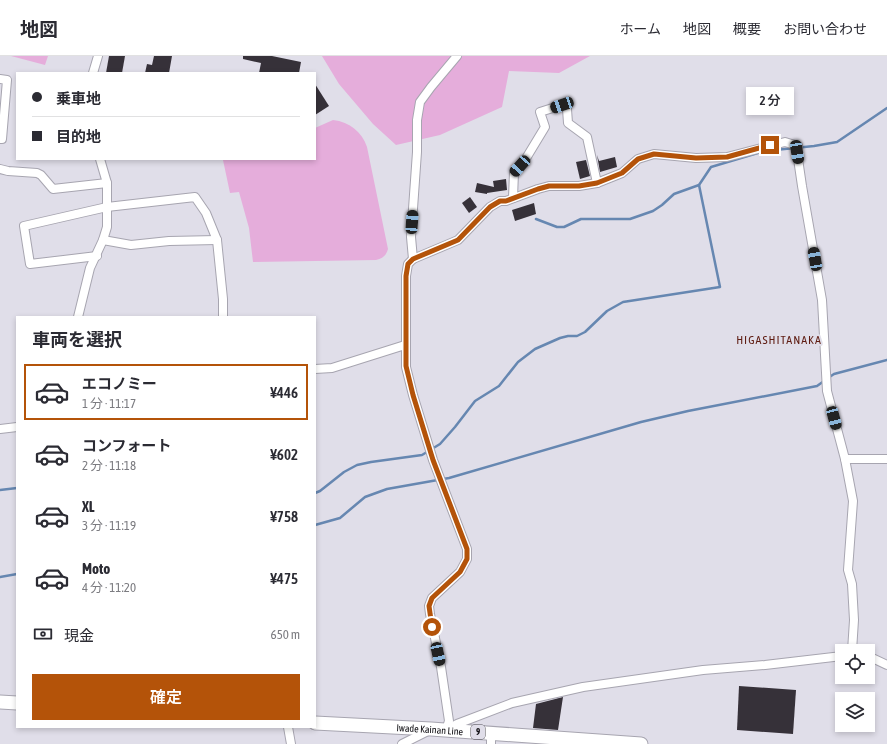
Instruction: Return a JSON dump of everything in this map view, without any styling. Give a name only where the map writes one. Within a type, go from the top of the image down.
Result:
[{"type":"main road","points":[[0,702],[16,703]]},
{"type":"main road","name":"Iwade Kainan Line","points":[[316,723],[446,730],[491,739],[641,744]]},
{"type":"street","points":[[93,72],[98,56]]},
{"type":"street","points":[[413,259],[411,237],[417,152],[417,120],[420,102],[457,56]]},
{"type":"street","points":[[0,79],[7,80],[2,139],[0,139]]},
{"type":"street","points":[[513,198],[514,172],[525,160],[545,127],[540,112],[562,105],[567,109],[568,123],[587,137],[597,183]]},
{"type":"street","points":[[446,730],[449,721],[441,667],[429,606],[432,598],[460,572],[467,559],[467,549],[433,460],[417,409],[406,366],[406,276],[408,264],[413,259],[458,240],[490,207],[500,201],[506,201],[549,186],[579,186],[597,183],[622,173],[638,159],[654,154],[696,158],[727,157],[785,142],[798,146],[797,152],[799,166],[822,300],[827,391],[845,459],[853,501],[848,570],[852,584],[854,620],[852,644]]},
{"type":"street","points":[[78,316],[90,268],[97,256],[107,227],[107,183],[100,160]]},
{"type":"street","points":[[0,169],[37,173],[41,175],[53,188],[107,183]]},
{"type":"street","points":[[97,256],[30,264],[24,226],[107,207],[195,197],[206,213],[217,240],[223,299],[223,316]]},
{"type":"street","points":[[103,240],[130,245],[169,241],[217,240]]},
{"type":"street","points":[[316,369],[332,368],[405,345]]},
{"type":"street","points":[[0,429],[16,427]]},
{"type":"street","points":[[845,459],[887,459]]},
{"type":"street","points":[[446,730],[456,724],[512,704],[583,687],[703,670],[835,657]]},
{"type":"street","points":[[875,659],[887,665]]},
{"type":"street","points":[[288,728],[291,744]]},
{"type":"street","points":[[402,744],[431,729]]},
{"type":"shaded area","points":[[11,56],[48,56],[45,65]]},
{"type":"shaded area","points":[[322,56],[590,56],[559,73],[509,71],[502,107],[440,135],[396,145],[373,124],[339,84]]},
{"type":"shaded area","points":[[333,120],[339,121],[350,125],[359,132],[365,142],[388,249],[385,255],[376,260],[253,262],[249,228],[239,192],[230,193],[223,160],[316,160],[316,128]]},
{"type":"building","points":[[109,56],[125,56],[122,72],[106,72]]},
{"type":"building","points":[[154,56],[172,56],[169,72],[145,72],[147,64],[152,65]]},
{"type":"building","points":[[243,56],[272,56],[301,62],[299,72],[259,72],[261,63],[243,59]]},
{"type":"building","points":[[316,86],[329,106],[316,114]]},
{"type":"building","points":[[597,155],[599,161],[615,157],[617,167],[600,172]]},
{"type":"building","points":[[586,160],[590,176],[580,179],[576,162]]},
{"type":"building","points":[[506,179],[507,190],[487,194],[475,192],[477,183],[494,187],[493,181]]},
{"type":"building","points":[[470,197],[477,207],[469,213],[462,203]]},
{"type":"building","points":[[534,203],[536,214],[515,221],[512,210]]},
{"type":"building","points":[[739,686],[796,690],[793,734],[737,730]]},
{"type":"building","points":[[563,697],[558,730],[533,728],[536,704]]},
{"type":"waterway","points":[[536,219],[557,227],[564,227],[581,219],[630,219],[653,211],[674,194],[699,185],[711,167],[765,151],[837,142],[887,108]]},
{"type":"waterway","points":[[316,493],[344,472],[357,465],[422,455],[440,444],[475,401],[499,386],[518,362],[535,349],[560,338],[577,336],[585,332],[607,311],[623,302],[720,287],[699,185]]},
{"type":"waterway","points":[[828,378],[834,374],[887,360]]},
{"type":"waterway","points":[[316,525],[340,518],[365,497],[387,489],[449,478],[641,422],[688,411],[817,386],[824,381]]},
{"type":"waterway","points":[[0,490],[16,488]]},
{"type":"waterway","points":[[0,577],[16,574]]},
{"type":"district","name":"HIGASHITANAKA","points":[[779,340]]},
{"type":"route","points":[[432,627],[429,606],[432,598],[460,572],[467,559],[467,549],[433,460],[413,395],[406,366],[406,276],[408,264],[413,259],[458,240],[490,207],[500,201],[506,201],[549,186],[579,186],[597,183],[622,173],[638,159],[654,154],[696,158],[727,157],[770,145]]}]
